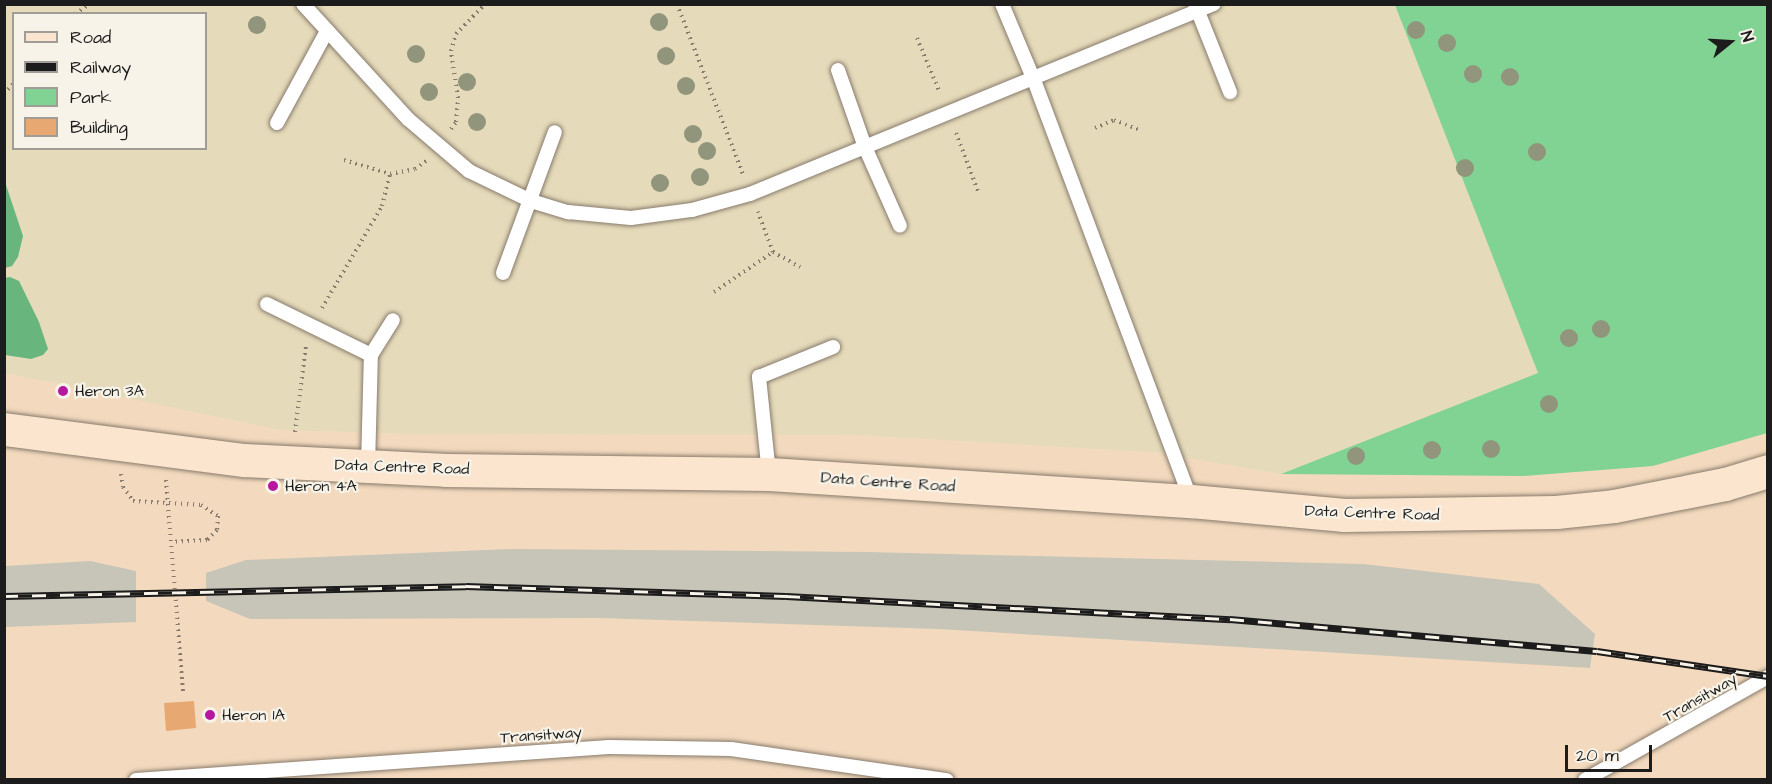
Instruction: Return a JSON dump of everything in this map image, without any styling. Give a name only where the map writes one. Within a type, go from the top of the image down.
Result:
[{"type":"main road","name":"Data Centre Road","points":[[4,429],[244,460],[368,466],[769,474],[1191,501],[1344,515],[1556,512],[1661,499],[1767,471]]},
{"type":"lane","points":[[303,4],[437,147],[501,190],[568,212],[631,218],[692,210],[750,194],[1034,80],[1196,8],[1214,4]]},
{"type":"lane","points":[[1002,4],[1034,80],[1191,501]]},
{"type":"lane","points":[[1196,8],[1230,92]]},
{"type":"lane","points":[[277,123],[327,31]]},
{"type":"lane","points":[[838,70],[865,147],[900,226]]},
{"type":"lane","points":[[503,273],[555,132]]},
{"type":"lane","points":[[267,304],[310,328],[371,355]]},
{"type":"lane","points":[[368,466],[371,355],[393,320]]},
{"type":"lane","points":[[769,474],[759,377],[833,347]]},
{"type":"lane","name":"Transitway","points":[[1585,780],[1767,677]]},
{"type":"lane","name":"Transitway","points":[[136,780],[609,747],[731,749],[947,780]]},
{"type":"path","points":[[677,4],[773,252],[800,267]]},
{"type":"path","points":[[4,89],[12,85]]},
{"type":"path","points":[[4,94],[12,85]]},
{"type":"path","points":[[1095,128],[1114,120],[1138,129]]},
{"type":"path","points":[[294,442],[310,328],[382,206],[390,174]]},
{"type":"path","points":[[714,292],[773,252]]},
{"type":"path","points":[[122,468],[123,487],[133,501],[201,505],[218,516],[220,524],[207,540],[173,542]]},
{"type":"path","points":[[166,484],[173,542],[183,692]]},
{"type":"shaded area","points":[[4,5],[1395,5],[1539,373],[1281,474],[1152,452],[856,435],[412,434],[281,430],[5,373]]},
{"type":"shaded area","points":[[513,549],[868,552],[1363,564],[1539,584],[1595,634],[1590,668],[938,629],[599,618],[250,619],[206,601],[206,573],[246,560]]},
{"type":"shaded area","points":[[90,561],[136,571],[136,622],[5,627],[5,566]]},
{"type":"green space","points":[[1395,5],[1767,5],[1767,433],[1653,466],[1524,476],[1281,474],[1538,373]]},
{"type":"green space","points":[[5,182],[23,236],[18,257],[12,266],[5,268]]},
{"type":"green space","points":[[10,277],[19,281],[39,322],[48,349],[43,355],[31,359],[5,355],[5,278]]},
{"type":"building","points":[[194,701],[196,728],[166,731],[164,703]]},
{"type":"railway","points":[[4,596],[466,586],[786,596],[1230,619],[1597,651],[1768,676]]},
{"type":"place","name":"Heron 3A","points":[[63,391]]},
{"type":"place","name":"Heron 4A","points":[[273,486]]},
{"type":"place","name":"Heron 1A","points":[[210,715]]}]
